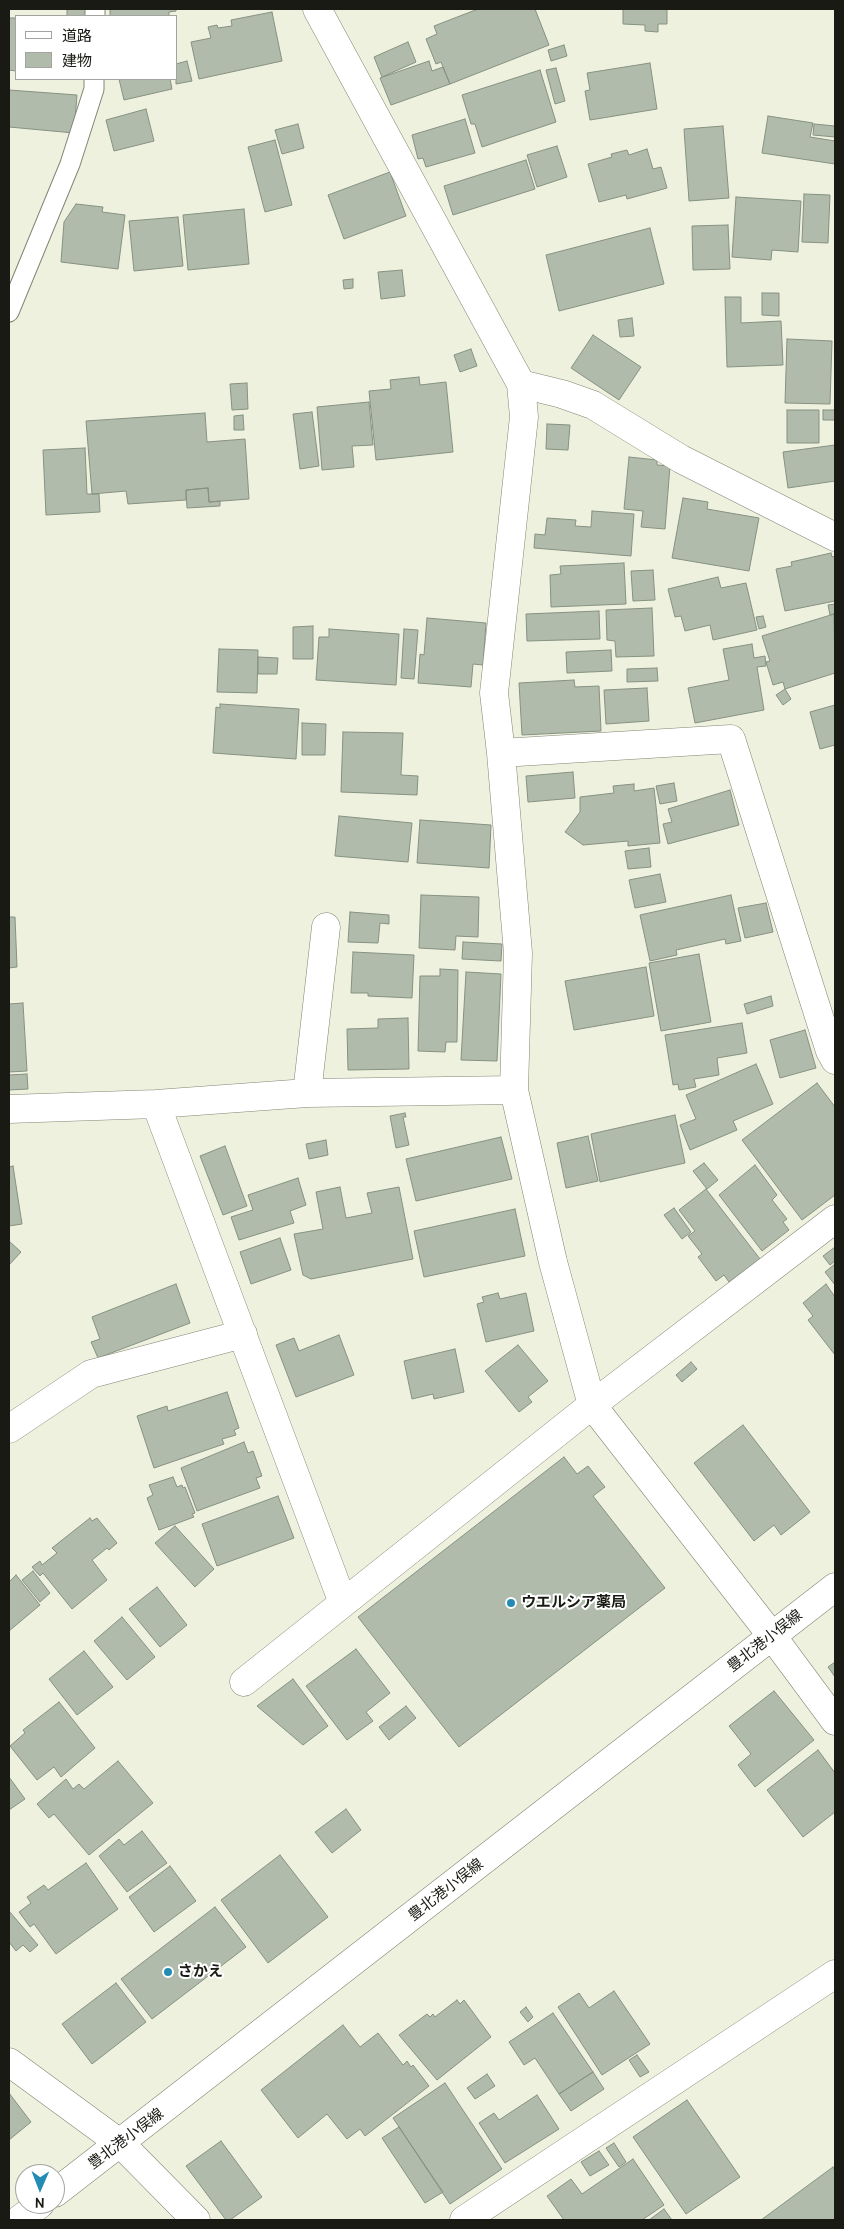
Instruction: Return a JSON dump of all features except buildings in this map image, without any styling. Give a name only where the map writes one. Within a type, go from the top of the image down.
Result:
[{"type":"street","points":[[317,9],[521,384],[524,417],[494,693],[502,752],[518,953],[514,1090],[553,1262],[592,1405],[772,1636],[835,1721]]},
{"type":"street","points":[[521,384],[562,394],[593,405],[681,459],[835,537]]},
{"type":"street","points":[[502,752],[731,739],[830,1052],[835,1060]]},
{"type":"street","points":[[307,1093],[326,927]]},
{"type":"street","points":[[9,1109],[156,1104],[307,1093],[514,1090]]},
{"type":"street","points":[[156,1104],[343,1603]]},
{"type":"street","points":[[244,1682],[592,1405],[835,1219]]},
{"type":"street","points":[[9,1429],[91,1374],[243,1334]]},
{"type":"street","name":"豊北港小俣線","points":[[65,2186],[121,2144],[835,1587]]},
{"type":"street","points":[[464,2220],[835,1974]]},
{"type":"street","points":[[9,2062],[121,2144],[196,2220]]},
{"type":"lane","points":[[9,312],[70,164],[94,89],[94,80]]},
{"type":"place","name":"ウエルシア薬局","points":[[511,1603]]},
{"type":"place","name":"さかえ","points":[[168,1972]]}]
